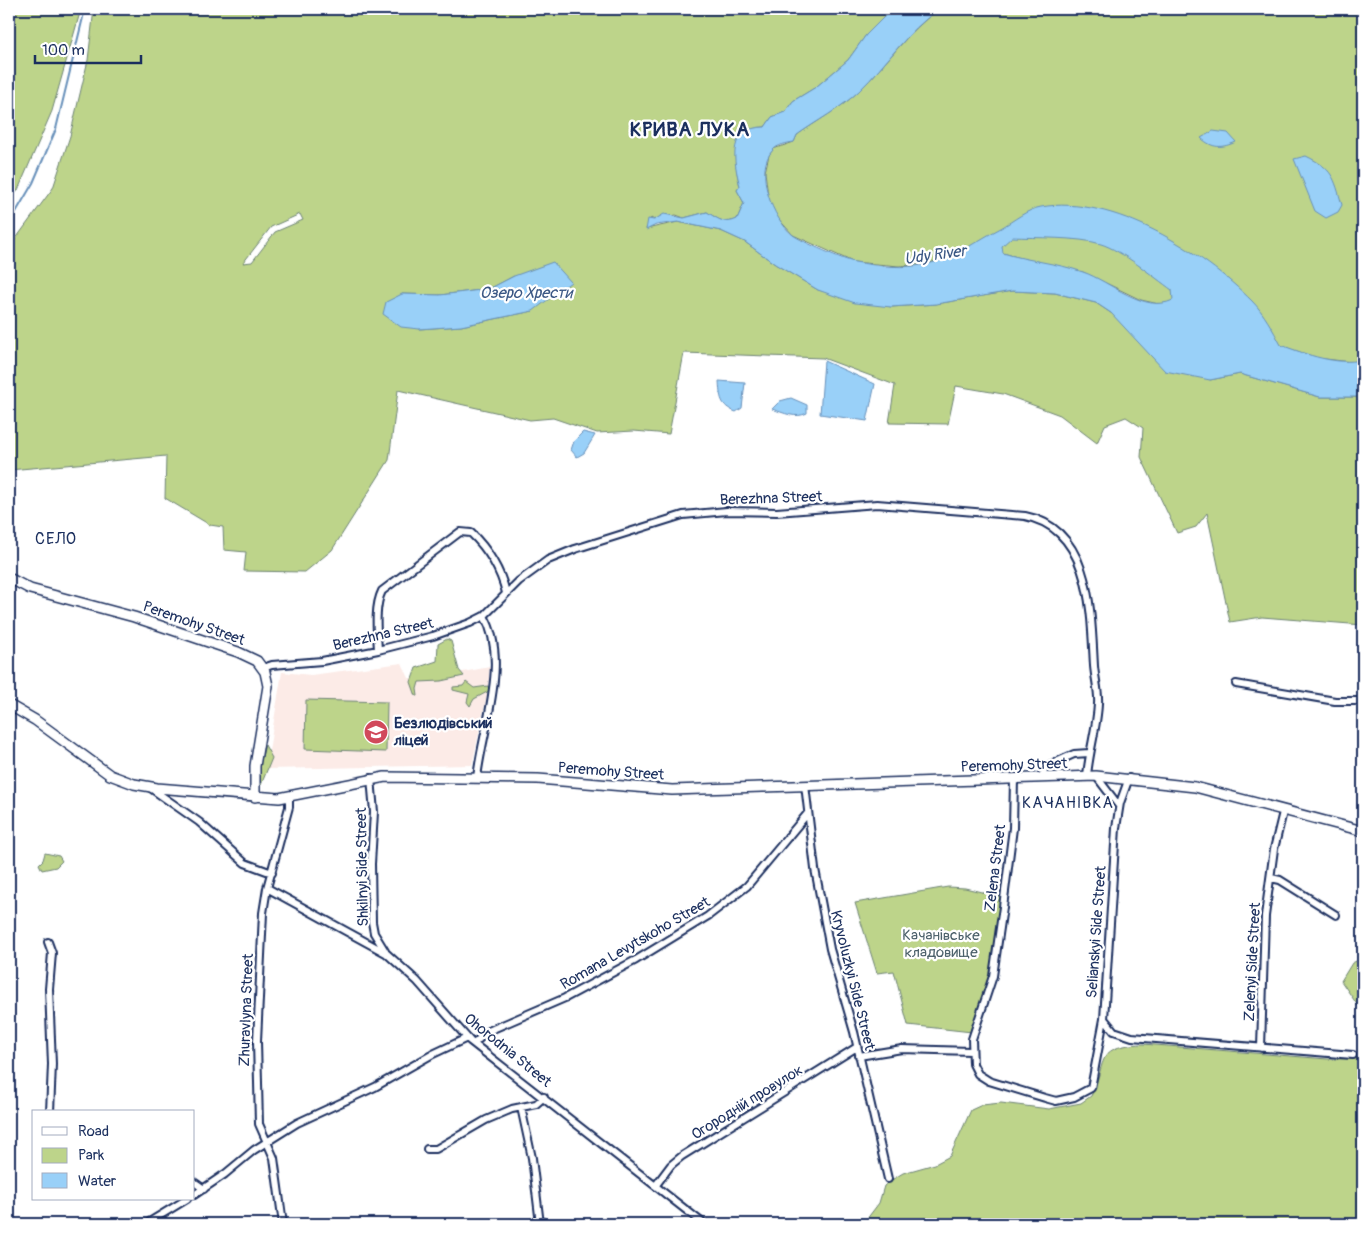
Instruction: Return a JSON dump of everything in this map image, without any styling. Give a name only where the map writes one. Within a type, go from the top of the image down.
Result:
[{"type":"street","name":"Berezhna Street","points":[[263,668],[272,665],[322,661],[378,650],[441,633],[484,616],[506,593],[534,569],[560,554],[675,517],[727,511],[776,512],[880,504],[1034,518],[1055,529],[1064,538],[1075,557],[1088,594],[1093,625],[1094,667],[1098,704],[1089,753],[1091,776]]},
{"type":"street","points":[[378,650],[377,625],[379,600],[382,591],[460,532],[469,532],[480,543],[500,573],[506,593]]},
{"type":"street","name":"Peremohy Street","points":[[9,578],[30,589],[121,613],[231,649],[253,658],[263,668]]},
{"type":"street","points":[[477,778],[482,742],[490,709],[494,673],[493,632],[484,616]]},
{"type":"street","points":[[255,797],[254,766],[268,689],[263,668]]},
{"type":"street","points":[[1236,684],[1335,701],[1363,702]]},
{"type":"street","points":[[9,705],[29,716],[103,771],[124,781],[149,787],[199,822],[245,863],[272,873]]},
{"type":"street","points":[[1042,777],[1046,767],[1074,754],[1089,753]]},
{"type":"street","name":"Peremohy Street","points":[[149,787],[255,797],[289,796],[371,778],[538,779],[666,790],[1091,776],[1129,778],[1195,787],[1283,812],[1363,831]]},
{"type":"street","points":[[1091,776],[1119,806]]},
{"type":"street","name":"Shkilnyi Side Street","points":[[371,778],[374,812],[371,864],[372,922],[374,933],[386,953]]},
{"type":"street","name":"Selianskyi Side Street","points":[[1091,1088],[1104,1019],[1112,873],[1119,806],[1129,778]]},
{"type":"street","name":"Zelena Street","points":[[1014,779],[1013,833],[995,964],[972,1039],[973,1064],[978,1074],[1001,1086],[1056,1101],[1074,1097],[1091,1088]]},
{"type":"street","name":"Kryvoluzkyi Side Street","points":[[805,785],[815,869],[830,949],[857,1047],[888,1179]]},
{"type":"street","name":"Zhuravlyna Street","points":[[283,1224],[274,1158],[259,1124],[256,1040],[262,925],[267,888],[288,812],[289,796]]},
{"type":"street","name":"Zelenyi Side Street","points":[[1261,1048],[1265,920],[1275,842],[1283,812]]},
{"type":"street","name":"Romana Levytskoho Street","points":[[474,1044],[486,1032],[566,998],[636,960],[708,916],[750,882],[808,813]]},
{"type":"street","points":[[1271,878],[1280,880],[1336,915]]},
{"type":"street","name":"Ohorodnia Street","points":[[267,888],[386,953],[417,981],[474,1044],[704,1224]]},
{"type":"street","points":[[48,942],[52,953],[49,994],[52,1064],[50,1110]]},
{"type":"street","points":[[1104,1019],[1114,1031],[1132,1038],[1353,1055]]},
{"type":"street","points":[[195,1194],[266,1141],[305,1119],[375,1087],[432,1054],[467,1038]]},
{"type":"street","name":"Огородній провулок","points":[[656,1185],[671,1165],[682,1156],[857,1047]]},
{"type":"street","points":[[859,1056],[902,1049],[971,1051]]},
{"type":"street","points":[[427,1149],[434,1150],[469,1128],[521,1107],[536,1104],[544,1097]]},
{"type":"street","points":[[521,1107],[532,1158],[540,1224]]},
{"type":"street","points":[[195,1183],[204,1189]]},
{"type":"street","points":[[146,1224],[185,1200]]},
{"type":"shaded area","name":"Безлюдівський ліцей","points":[[402,663],[409,678],[430,678],[490,667],[488,690],[472,765],[266,769],[282,672],[311,675]]},
{"type":"green space","points":[[9,9],[81,9],[52,111],[18,190],[9,203]]},
{"type":"green space","points":[[94,9],[892,9],[866,35],[848,60],[816,87],[793,101],[785,112],[772,117],[765,127],[746,133],[741,139],[736,156],[740,186],[737,190],[744,203],[737,219],[725,221],[707,212],[684,218],[676,215],[654,220],[651,218],[646,229],[678,222],[721,231],[745,242],[775,264],[818,290],[891,307],[936,304],[1012,291],[1055,293],[1096,303],[1210,380],[1240,374],[1320,397],[1363,397],[1363,625],[1262,617],[1230,622],[1207,513],[1196,527],[1177,533],[1141,457],[1143,428],[1126,417],[1105,425],[1097,443],[1060,415],[1003,394],[956,386],[948,424],[889,423],[895,385],[823,358],[684,353],[669,434],[634,431],[597,433],[553,418],[530,420],[398,390],[389,460],[332,550],[305,572],[244,571],[246,552],[224,550],[223,527],[210,525],[165,498],[166,456],[9,470],[9,248],[53,188],[70,136],[88,60]],"holes":[[[300,214],[303,220],[275,232],[252,262],[243,263],[271,227]],[[514,276],[533,311],[461,326],[419,329],[402,294],[440,295],[489,289]]]},
{"type":"green space","points":[[939,9],[1363,9],[1363,360],[1351,362],[1317,358],[1163,305],[1141,300],[1083,272],[1003,253],[961,251],[927,264],[899,266],[853,262],[793,235],[774,214],[768,196],[765,172],[769,155],[773,149],[794,142],[797,135],[837,109],[859,91],[916,28]]},
{"type":"green space","points":[[447,639],[451,641],[459,670],[464,676],[441,681],[419,682],[418,696],[416,696],[411,682],[416,668],[437,661],[438,644]]},
{"type":"green space","points":[[466,682],[474,688],[488,686],[489,691],[474,699],[470,706],[467,702],[469,694],[453,690],[453,687],[463,686]]},
{"type":"green space","points":[[306,700],[387,702],[386,752],[305,749]]},
{"type":"green space","points":[[265,745],[272,758],[261,785],[258,772]]},
{"type":"green space","points":[[45,853],[59,856],[62,861],[56,867],[42,870],[39,864],[43,860]]},
{"type":"green space","name":"Качанівське кладовище","points":[[948,887],[965,888],[1002,897],[992,969],[972,1032],[908,1025],[894,971],[877,973],[855,903]]},
{"type":"green space","points":[[1363,958],[1363,1013],[1341,981],[1352,963]]},
{"type":"green space","points":[[1143,1044],[1327,1059],[1355,1059],[1363,1054],[1363,1224],[863,1224],[879,1203],[884,1186],[890,1181],[903,1173],[935,1164],[950,1156],[971,1110],[982,1105],[1001,1103],[1049,1109],[1081,1103],[1091,1096],[1102,1065],[1109,1052],[1127,1045]]},
{"type":"water","points":[[892,9],[939,9],[906,38],[859,91],[837,109],[797,135],[794,142],[782,144],[775,148],[767,159],[765,182],[768,194],[779,218],[793,235],[850,261],[900,267],[927,264],[947,258],[1036,208],[1069,205],[1097,209],[1126,218],[1155,231],[1183,246],[1208,264],[1232,282],[1252,301],[1268,322],[1281,345],[1332,360],[1363,360],[1363,397],[1320,397],[1240,374],[1210,380],[1165,371],[1111,313],[1096,303],[1055,293],[1012,291],[936,304],[891,307],[855,303],[818,290],[775,264],[745,242],[721,231],[678,222],[656,225],[646,230],[648,219],[654,220],[664,214],[684,218],[707,212],[725,221],[737,219],[744,203],[737,190],[740,186],[735,156],[739,139],[744,133],[753,128],[765,127],[772,117],[785,112],[793,101],[816,87],[848,60],[866,35]],"holes":[[[1012,237],[1081,240],[1109,247],[1137,264],[1172,290],[1173,300],[1162,303],[1150,303],[1139,300],[1083,272],[1003,253],[1002,246]]]},
{"type":"water","points":[[1213,131],[1228,133],[1236,142],[1214,146],[1201,138]]},
{"type":"water","points":[[1306,156],[1327,170],[1337,187],[1342,205],[1338,212],[1326,218],[1315,211],[1294,159]]},
{"type":"water","name":"Озеро Хрести","points":[[553,262],[571,282],[533,311],[461,326],[419,329],[401,327],[383,314],[386,302],[402,294],[440,295],[489,289],[514,276]]},
{"type":"water","points":[[824,361],[875,384],[867,421],[820,414]]},
{"type":"water","points":[[719,381],[745,383],[742,408],[736,412],[724,404]]},
{"type":"water","points":[[791,398],[807,405],[807,413],[803,415],[785,414],[772,409],[780,401]]},
{"type":"water","points":[[583,432],[595,435],[584,453],[577,457],[571,450],[574,441]]},
{"type":"waterway","points":[[9,224],[33,183],[56,129],[85,9]]},
{"type":"place","name":"Безлюдівський ліцей","points":[[376,732]]},
{"type":"district","name":"КРИВА ЛУКА","points":[[690,129]]},
{"type":"district","name":"СЕЛО","points":[[56,538]]},
{"type":"district","name":"КАЧАНІВКА","points":[[1068,802]]},
{"type":"water label","name":"Udy River","points":[[935,254]]}]
